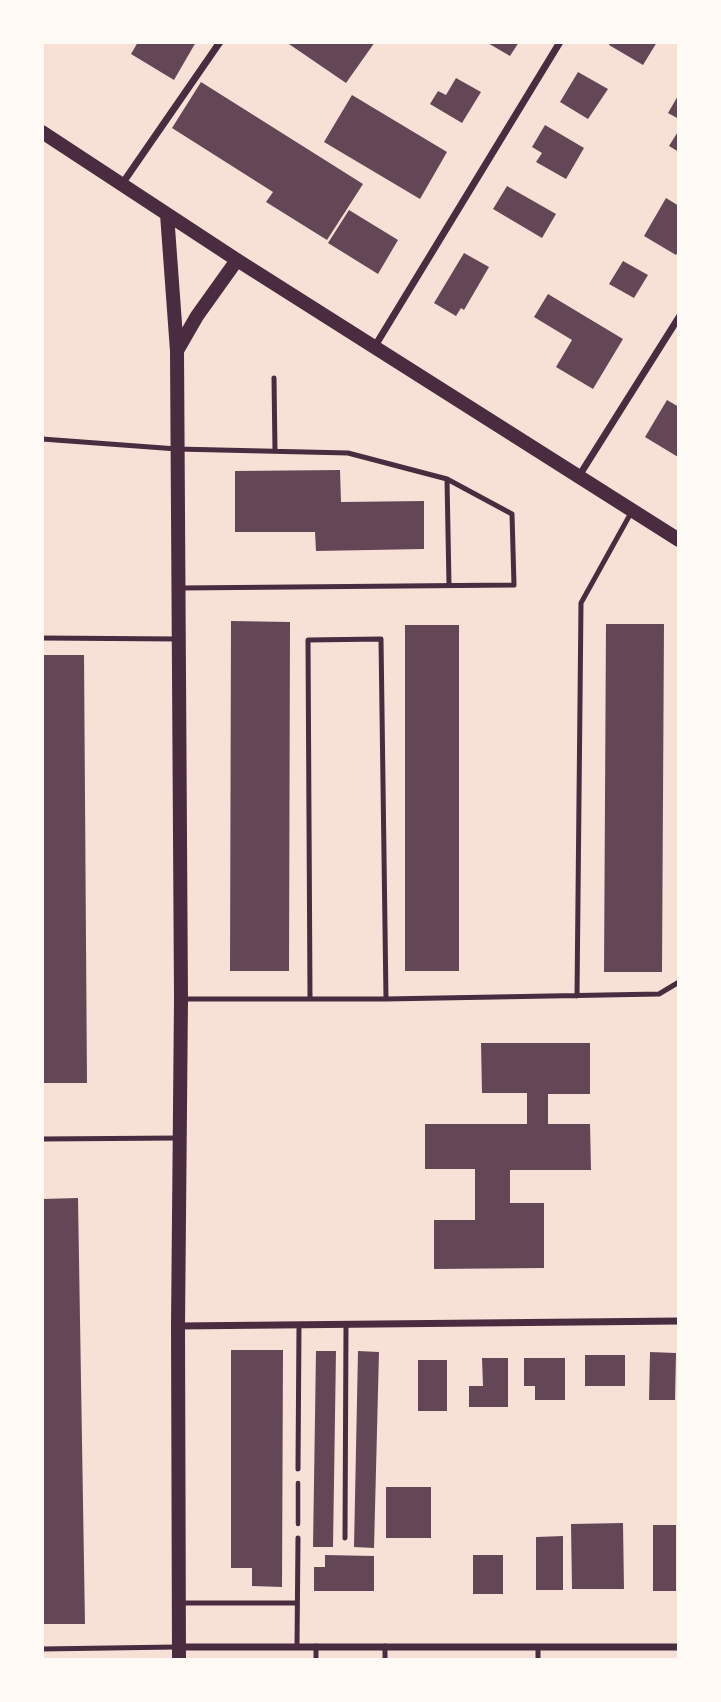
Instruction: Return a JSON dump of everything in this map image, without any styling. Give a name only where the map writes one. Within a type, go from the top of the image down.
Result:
[{"type":"main road","points":[[42,132],[237,260],[679,540]]},
{"type":"main road","points":[[167,214],[177,351],[181,999],[179,1653]]},
{"type":"main road","points":[[177,351],[237,260]]},
{"type":"street","points":[[121,185],[220,42]]},
{"type":"street","points":[[376,346],[561,42]]},
{"type":"street","points":[[579,476],[679,317]]},
{"type":"street","points":[[178,1326],[679,1321]]},
{"type":"street","points":[[179,1653],[297,1646],[679,1647]]},
{"type":"lane","points":[[274,378],[275,451]]},
{"type":"lane","points":[[42,439],[177,449],[348,453],[447,479],[512,514],[514,586],[178,589]]},
{"type":"lane","points":[[447,479],[449,585]]},
{"type":"lane","points":[[577,996],[582,603],[632,511]]},
{"type":"lane","points":[[42,638],[178,639]]},
{"type":"lane","points":[[310,998],[308,640],[381,639],[386,999]]},
{"type":"lane","points":[[181,999],[386,999],[659,994],[679,982]]},
{"type":"lane","points":[[42,1139],[180,1138]]},
{"type":"lane","points":[[298,1469],[299,1325]]},
{"type":"lane","points":[[345,1538],[346,1325]]},
{"type":"lane","points":[[297,1646],[298,1538]]},
{"type":"lane","points":[[179,1604],[297,1603]]},
{"type":"lane","points":[[316,1646],[316,1660]]},
{"type":"lane","points":[[385,1646],[385,1660]]},
{"type":"lane","points":[[538,1647],[538,1660]]},
{"type":"lane","points":[[42,1649],[179,1653]]},
{"type":"path","points":[[298,1469],[298,1538]]},
{"type":"building","points":[[138,42],[196,42],[174,80],[131,54]]},
{"type":"building","points":[[286,42],[375,42],[346,83]]},
{"type":"building","points":[[486,42],[519,42],[510,56]]},
{"type":"building","points":[[611,42],[657,42],[643,65],[609,45]]},
{"type":"building","points":[[578,72],[608,89],[588,119],[560,102]]},
{"type":"building","points":[[456,78],[481,92],[462,123],[430,104],[438,91],[446,95]]},
{"type":"building","points":[[201,82],[363,184],[327,240],[266,202],[273,192],[172,128]]},
{"type":"building","points":[[679,94],[679,119],[668,113]]},
{"type":"building","points":[[352,95],[447,152],[420,199],[324,142]]},
{"type":"building","points":[[545,125],[584,148],[566,179],[536,162],[542,153],[532,147]]},
{"type":"building","points":[[679,130],[679,152],[669,146]]},
{"type":"building","points":[[507,186],[556,214],[542,238],[493,209]]},
{"type":"building","points":[[666,198],[679,206],[679,250],[676,255],[644,236]]},
{"type":"building","points":[[349,210],[398,240],[378,274],[328,243]]},
{"type":"building","points":[[464,253],[489,267],[464,310],[461,308],[456,316],[434,303]]},
{"type":"building","points":[[623,261],[648,275],[634,298],[609,284]]},
{"type":"building","points":[[548,294],[623,339],[593,389],[556,367],[572,340],[534,317]]},
{"type":"building","points":[[667,400],[679,407],[678,457],[645,437]]},
{"type":"building","points":[[340,470],[341,502],[424,501],[424,549],[316,551],[315,532],[235,532],[235,471]]},
{"type":"building","points":[[231,621],[290,622],[289,971],[230,971]]},
{"type":"building","points":[[606,624],[664,624],[662,972],[604,972]]},
{"type":"building","points":[[405,625],[459,625],[459,971],[405,971]]},
{"type":"building","points":[[42,655],[84,655],[87,1083],[42,1083]]},
{"type":"building","points":[[481,1043],[590,1043],[590,1094],[548,1094],[548,1124],[590,1124],[591,1170],[510,1170],[510,1203],[544,1203],[544,1268],[434,1269],[434,1220],[475,1220],[475,1169],[425,1169],[425,1124],[527,1124],[527,1093],[482,1093]]},
{"type":"building","points":[[78,1198],[85,1624],[42,1624],[42,1199]]},
{"type":"building","points":[[231,1350],[283,1350],[282,1587],[252,1586],[252,1568],[231,1568]]},
{"type":"building","points":[[316,1351],[336,1351],[333,1547],[313,1547]]},
{"type":"building","points":[[358,1351],[379,1352],[374,1548],[354,1547]]},
{"type":"building","points":[[650,1352],[676,1353],[675,1400],[649,1400]]},
{"type":"building","points":[[585,1355],[625,1355],[625,1386],[585,1386]]},
{"type":"building","points":[[482,1358],[508,1358],[508,1407],[469,1407],[469,1386],[483,1386]]},
{"type":"building","points":[[524,1358],[565,1358],[565,1400],[535,1400],[535,1386],[524,1386]]},
{"type":"building","points":[[418,1360],[447,1360],[447,1411],[418,1411]]},
{"type":"building","points":[[386,1487],[431,1487],[431,1538],[386,1538]]},
{"type":"building","points":[[623,1523],[624,1589],[572,1589],[571,1524]]},
{"type":"building","points":[[653,1525],[676,1525],[676,1591],[653,1591]]},
{"type":"building","points":[[563,1536],[563,1590],[536,1590],[536,1537]]},
{"type":"building","points":[[325,1555],[374,1556],[374,1591],[314,1591],[314,1567],[325,1567]]},
{"type":"building","points":[[473,1555],[503,1555],[503,1594],[473,1594]]}]
